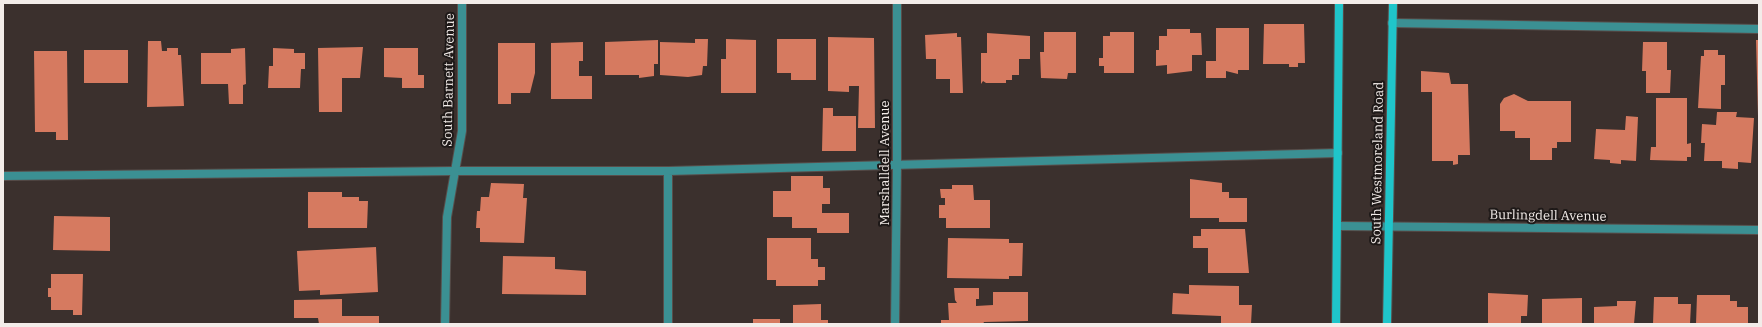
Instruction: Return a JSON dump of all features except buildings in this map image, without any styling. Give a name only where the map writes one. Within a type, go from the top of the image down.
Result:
[{"type":"main road","points":[[1336,324],[1339,3]]},
{"type":"main road","name":"South Westmoreland Road","points":[[1387,324],[1392,3]]},
{"type":"street","name":"South Barnett Avenue","points":[[445,324],[447,217],[462,131],[462,3]]},
{"type":"street","name":"Marshalldell Avenue","points":[[895,324],[898,165],[897,3]]},
{"type":"street","points":[[1392,23],[1759,29]]},
{"type":"street","points":[[3,176],[455,171],[668,171],[1338,153]]},
{"type":"street","points":[[668,171],[668,324]]},
{"type":"street","name":"Burlingdell Avenue","points":[[1338,226],[1759,230]]}]
